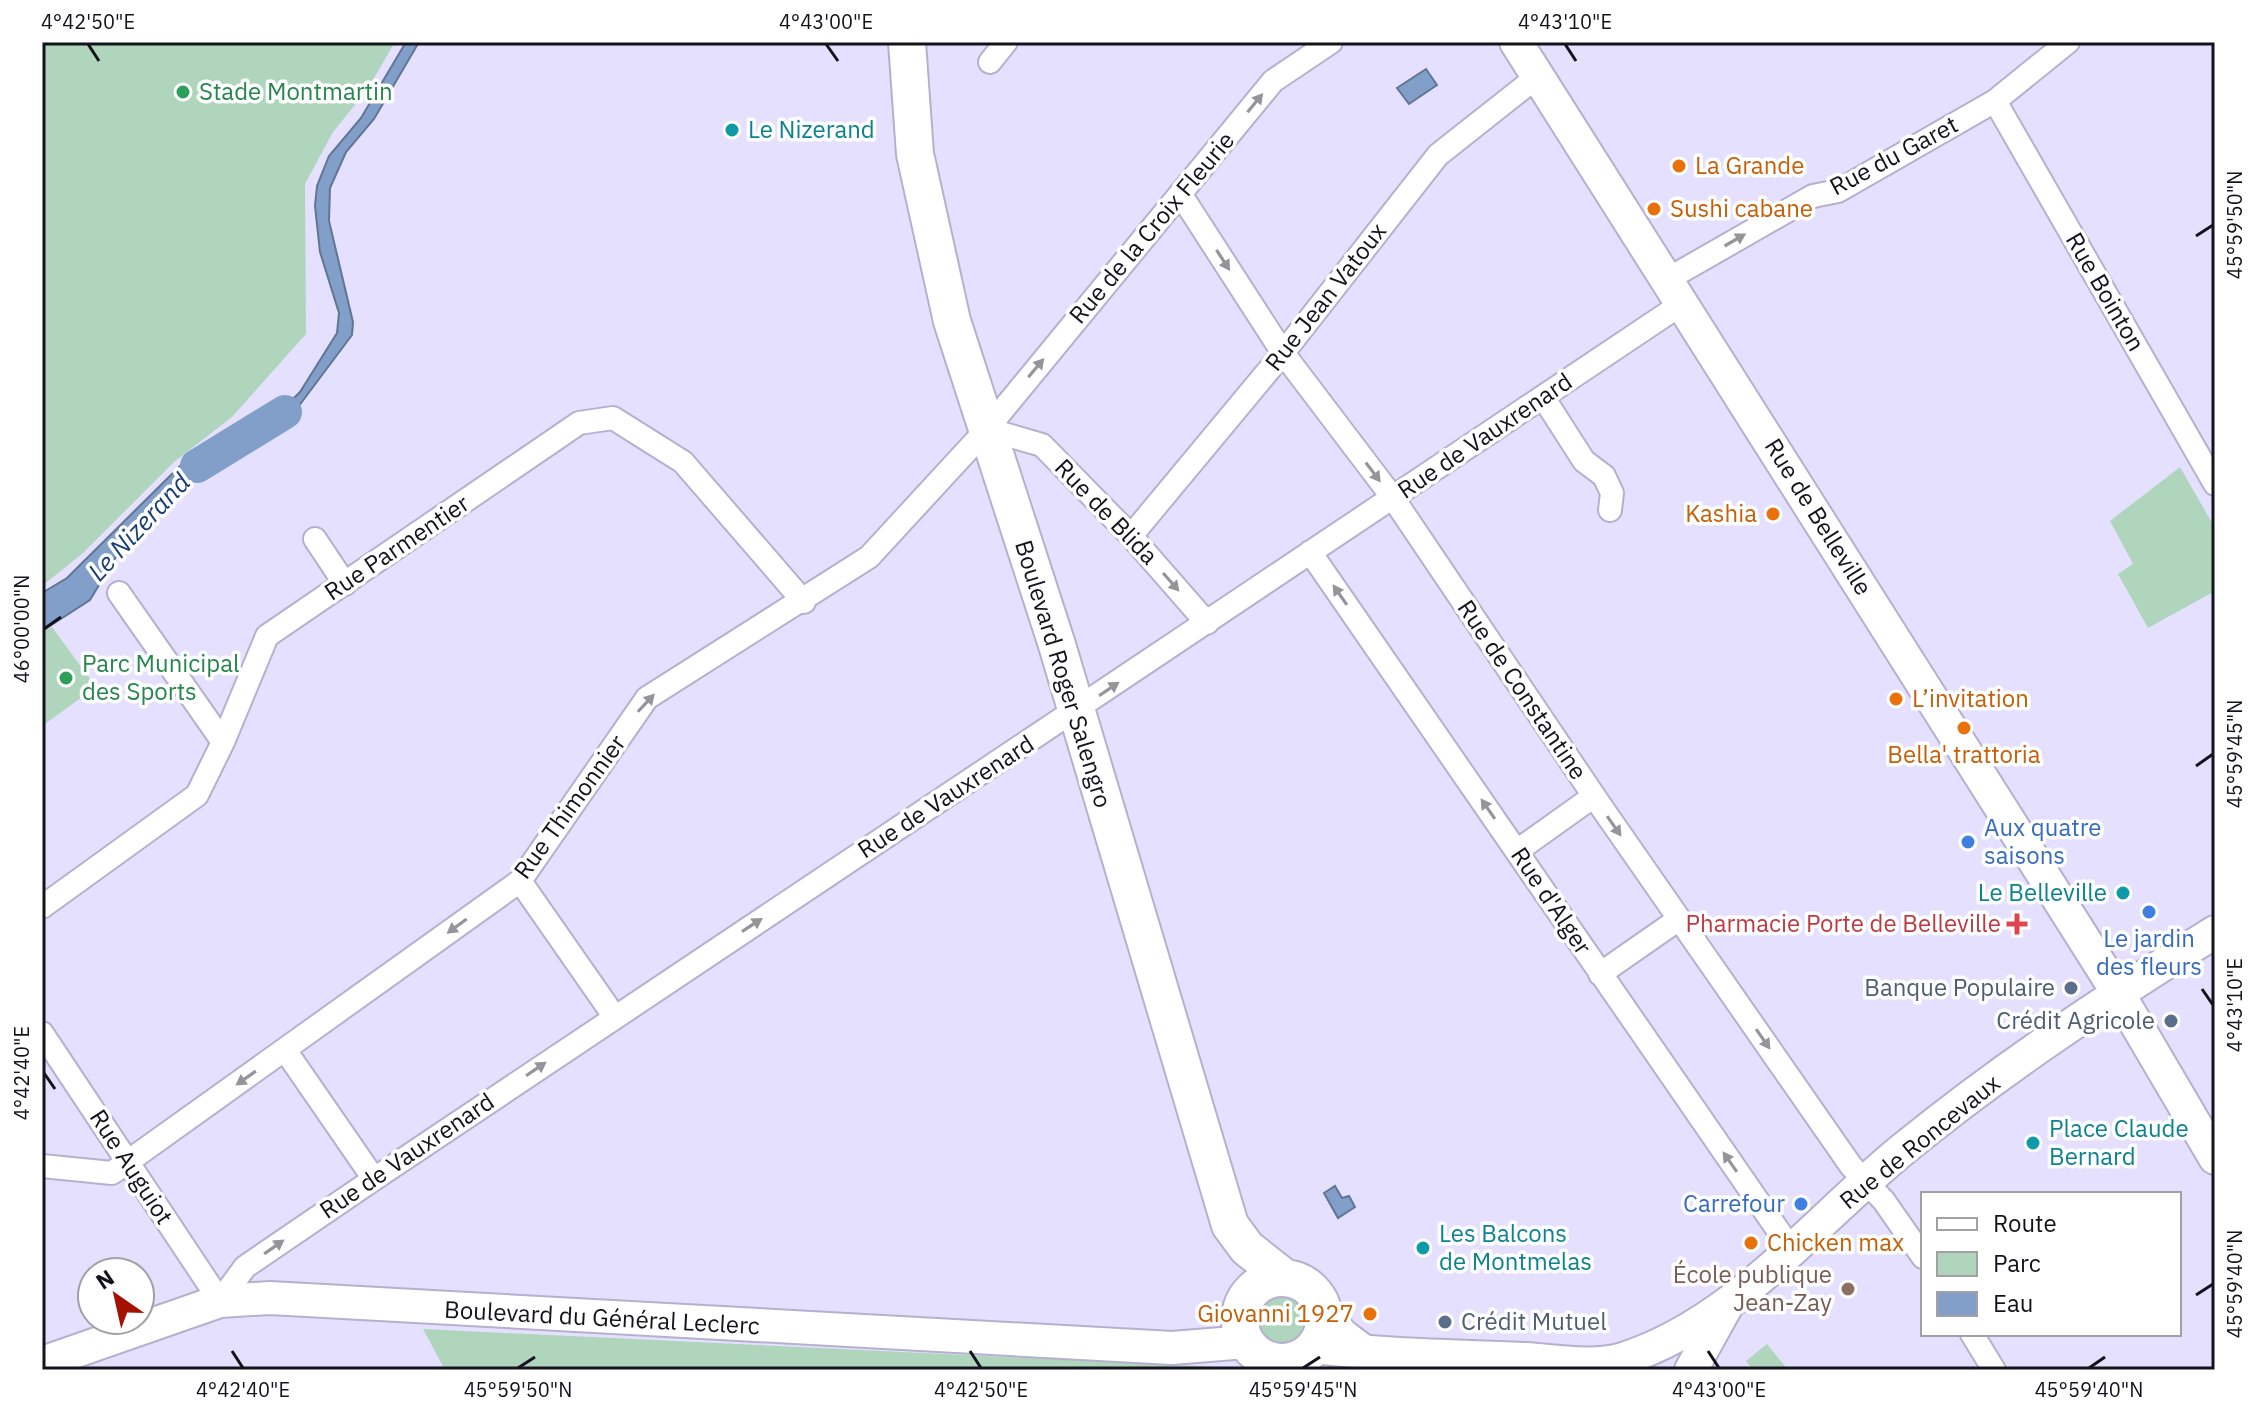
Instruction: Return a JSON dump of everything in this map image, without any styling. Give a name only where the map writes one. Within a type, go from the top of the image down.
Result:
[{"type":"main road","name":"Boulevard Roger Salengro","points":[[907,42],[915,154],[952,321],[1057,645],[1074,712],[1219,1193],[1230,1225],[1247,1248],[1285,1278],[1310,1288],[1323,1312]]},
{"type":"main road","name":"Rue de Belleville","points":[[1516,42],[2118,993],[2215,1158]]},
{"type":"main road","name":"Rue de Roncevaux","points":[[1730,1301],[1902,1150],[1989,1083],[2118,993],[2215,932]]},
{"type":"main road","points":[[1219,1193],[1226,1244],[1276,1344]]},
{"type":"main road","points":[[1276,1344],[1264,1282],[1285,1278]]},
{"type":"main road","name":"Boulevard du Général Leclerc","points":[[42,1363],[220,1301],[270,1298],[1172,1348],[1276,1344],[1623,1365],[1683,1332],[1730,1301]]},
{"type":"main road","points":[[1691,1370],[1730,1301]]},
{"type":"main road","points":[[1276,1344],[1324,1324],[1323,1312]]},
{"type":"main road","points":[[1323,1312],[1342,1335],[1362,1350]]},
{"type":"street","points":[[990,62],[1006,42]]},
{"type":"street","name":"Rue de la Croix Fleurie","points":[[987,429],[1273,81],[1331,42]]},
{"type":"street","name":"Rue du Garet","points":[[1675,291],[1813,196],[1838,191],[1995,101],[2068,42]]},
{"type":"street","name":"Rue Jean Vatoux","points":[[1131,536],[1283,353],[1438,155],[1538,76]]},
{"type":"street","name":"Rue Bointon","points":[[1995,101],[2215,484]]},
{"type":"street","name":"Rue de Constantine","points":[[1181,195],[1283,353],[1393,498],[1679,919],[1866,1183],[1884,1201],[1921,1254]]},
{"type":"street","name":"Rue de Vauxrenard","points":[[220,1301],[245,1267],[614,1016],[1543,397],[1675,291]]},
{"type":"street","points":[[1543,397],[1584,461],[1604,476],[1612,493],[1610,510]]},
{"type":"street","name":"Rue Parmentier","points":[[42,907],[197,795],[223,742],[267,636],[579,423],[613,418],[683,462],[804,602]]},
{"type":"street","name":"Rue de Blida","points":[[987,429],[1042,445],[1131,536],[1207,623]]},
{"type":"street","name":"Rue Thimonnier","points":[[42,1166],[112,1173],[520,881],[647,698],[804,602],[869,557],[987,429]]},
{"type":"street","points":[[315,539],[345,584]]},
{"type":"street","name":"Rue d'Alger","points":[[1310,552],[1791,1249]]},
{"type":"street","points":[[119,593],[223,742]]},
{"type":"street","points":[[1517,851],[1594,796]]},
{"type":"street","points":[[520,881],[614,1016]]},
{"type":"street","points":[[1600,974],[1679,919]]},
{"type":"street","name":"Rue Auguiot","points":[[42,1033],[220,1301]]},
{"type":"street","points":[[285,1050],[374,1179]]},
{"type":"street","points":[[1973,1336],[1994,1370]]},
{"type":"green space","points":[[42,42],[395,42],[367,90],[333,132],[305,184],[306,334],[232,417],[174,462],[83,553],[42,586]]},
{"type":"green space","points":[[2180,467],[2215,528],[2215,591],[2148,628],[2118,574],[2133,564],[2110,521]]},
{"type":"green space","name":"Parc Municipal des Sports","points":[[52,627],[96,687],[42,726],[42,631]]},
{"type":"green space","points":[[1283,1293],[1302,1300],[1309,1319],[1302,1338],[1283,1345],[1264,1338],[1257,1319],[1264,1300]]},
{"type":"green space","points":[[423,1329],[1240,1368],[1244,1370],[445,1370]]},
{"type":"green space","points":[[1767,1344],[1788,1370],[1753,1370],[1746,1361]]},
{"type":"water","points":[[406,42],[419,42],[374,119],[346,152],[330,188],[329,221],[353,322],[352,335],[298,407],[250,443],[242,428],[286,406],[300,392],[337,333],[339,313],[320,252],[315,206],[317,186],[329,156],[361,118]]},
{"type":"water","points":[[1426,69],[1437,85],[1409,104],[1397,88]]},
{"type":"water","points":[[231,434],[241,449],[181,482],[126,540],[90,600],[42,631],[42,593],[67,578],[188,458]]},
{"type":"water","points":[[1335,1186],[1342,1198],[1349,1196],[1355,1207],[1338,1218],[1324,1193]]},
{"type":"waterway","name":"Le Nizerand","points":[[197,466],[285,412]]},
{"type":"place","name":"Stade Montmartin","points":[[183,92]]},
{"type":"place","name":"Le Nizerand","points":[[732,130]]},
{"type":"place","name":"La Grande","points":[[1679,166]]},
{"type":"place","name":"Sushi cabane","points":[[1654,209]]},
{"type":"place","name":"Kashia","points":[[1773,514]]},
{"type":"place","name":"Parc Municipal des Sports","points":[[66,678]]},
{"type":"place","name":"L’invitation","points":[[1896,699]]},
{"type":"place","name":"Bella' trattoria","points":[[1964,728]]},
{"type":"place","name":"Aux quatre saisons","points":[[1968,842]]},
{"type":"place","name":"Le Belleville","points":[[2123,893]]},
{"type":"place","name":"Le jardin des fleurs","points":[[2149,912]]},
{"type":"place","name":"Pharmacie Porte de Belleville","points":[[2017,924]]},
{"type":"place","name":"Banque Populaire","points":[[2071,988]]},
{"type":"place","name":"Crédit Agricole","points":[[2171,1021]]},
{"type":"place","name":"Place Claude Bernard","points":[[2033,1143]]},
{"type":"place","name":"Carrefour","points":[[1801,1204]]},
{"type":"place","name":"Chicken max","points":[[1751,1243]]},
{"type":"place","name":"Les Balcons de Montmelas","points":[[1423,1248]]},
{"type":"place","name":"École publique Jean-Zay","points":[[1848,1289]]},
{"type":"place","name":"Giovanni 1927","points":[[1370,1314]]},
{"type":"place","name":"Crédit Mutuel","points":[[1445,1322]]}]
